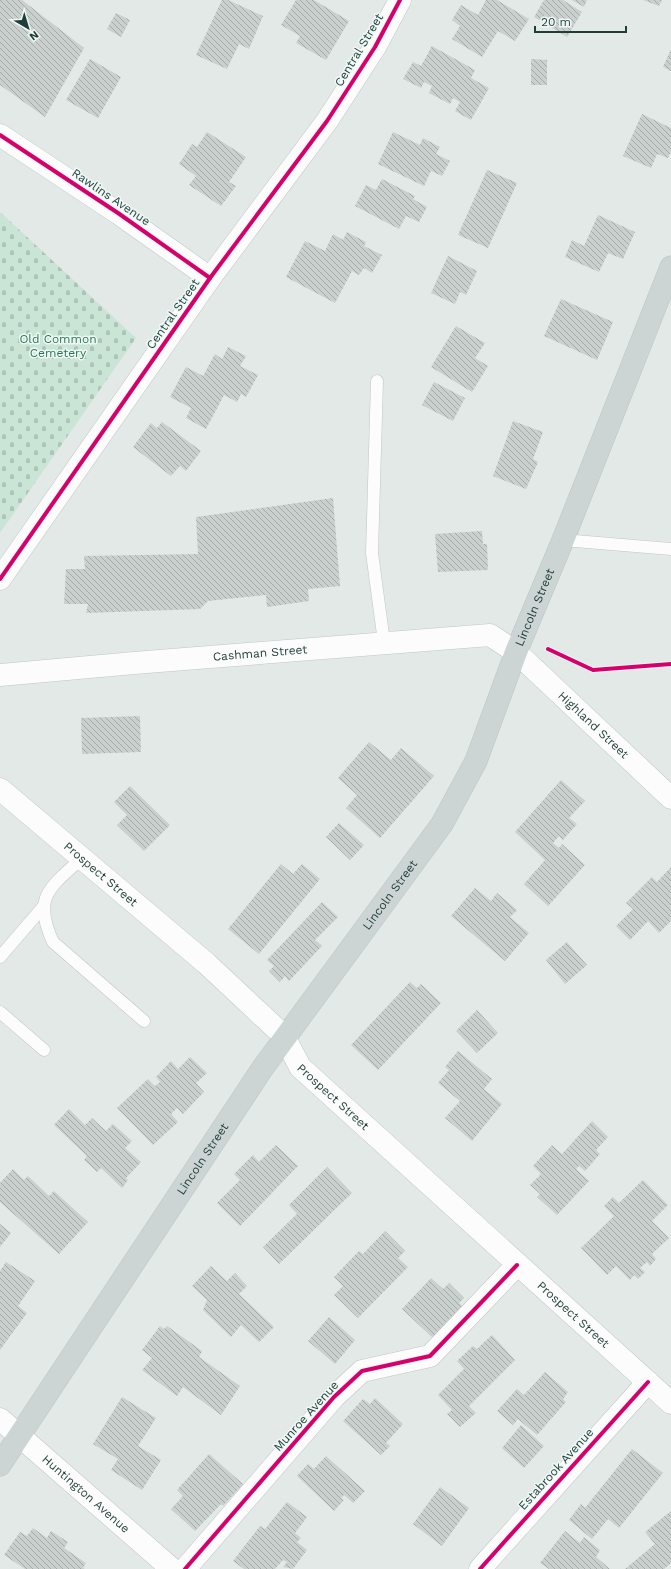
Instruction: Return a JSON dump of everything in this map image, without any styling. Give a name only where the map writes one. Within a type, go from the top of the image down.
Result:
[{"type":"main road","name":"Lincoln Street","points":[[0,1465],[284,1036],[442,824],[476,761],[516,652],[563,540],[671,267]]},
{"type":"street","name":"Central Street","points":[[0,579],[210,278],[327,120],[375,47],[400,0]]},
{"type":"street","name":"Rawlins Avenue","points":[[0,135],[118,213],[210,278]]},
{"type":"street","name":"Cashman Street","points":[[0,675],[384,642],[490,635],[516,652]]},
{"type":"street","name":"Highland Street","points":[[516,652],[671,798]]},
{"type":"street","name":"Prospect Street","points":[[0,789],[208,964],[284,1036],[300,1067],[671,1403]]},
{"type":"street","name":"Munroe Avenue","points":[[185,1569],[334,1397],[356,1376],[362,1371],[430,1356],[517,1264]]},
{"type":"street","name":"Estabrook Avenue","points":[[480,1569],[648,1382]]},
{"type":"street","name":"Huntington Avenue","points":[[0,1419],[172,1569]]},
{"type":"lane","points":[[378,381],[372,553],[384,642]]},
{"type":"lane","points":[[563,540],[671,549]]},
{"type":"lane","points":[[0,957],[43,907],[50,889],[82,858]]},
{"type":"lane","points":[[43,907],[45,924],[53,942],[144,1021]]},
{"type":"lane","points":[[0,1012],[44,1050]]},
{"type":"green space","name":"Old Common Cemetery","points":[[0,212],[136,338],[0,533]]},
{"type":"building","points":[[0,0],[22,0],[84,48],[45,117],[0,85]]},
{"type":"building","points":[[222,0],[228,0],[263,16],[249,49],[239,44],[227,69],[196,55]]},
{"type":"building","points":[[296,0],[314,0],[349,21],[326,60],[296,43],[300,36],[281,25]]},
{"type":"building","points":[[486,0],[497,0],[529,19],[515,41],[498,31],[482,57],[452,39],[460,26],[452,20],[461,5],[478,15]]},
{"type":"building","points":[[544,0],[563,0],[582,12],[567,37],[534,17]]},
{"type":"building","points":[[572,0],[587,0],[584,7]]},
{"type":"building","points":[[643,0],[662,0],[659,6]]},
{"type":"building","points":[[116,13],[130,20],[121,37],[107,29]]},
{"type":"building","points":[[432,46],[475,70],[471,78],[489,88],[471,120],[455,111],[460,102],[453,98],[450,104],[429,93],[432,86],[424,82],[421,88],[403,79],[413,62],[421,66]]},
{"type":"building","points":[[671,49],[671,71],[663,67]]},
{"type":"building","points":[[90,59],[121,77],[98,118],[66,100]]},
{"type":"building","points":[[531,59],[547,60],[547,85],[531,85]]},
{"type":"building","points":[[642,114],[671,128],[671,151],[668,158],[657,154],[651,168],[623,156]]},
{"type":"building","points":[[207,132],[246,157],[229,182],[236,186],[221,206],[189,185],[196,176],[179,164],[192,144],[197,147]]},
{"type":"building","points":[[393,132],[420,145],[423,138],[440,147],[436,154],[450,161],[442,176],[431,171],[424,186],[378,164]]},
{"type":"building","points":[[487,170],[517,183],[488,248],[458,235]]},
{"type":"building","points":[[382,179],[415,196],[413,199],[427,207],[419,222],[406,216],[399,229],[355,206],[366,185],[376,190]]},
{"type":"building","points":[[598,215],[635,232],[623,259],[608,253],[599,272],[565,257],[572,240],[584,246]]},
{"type":"building","points":[[347,232],[366,242],[364,246],[382,255],[372,273],[364,268],[359,275],[352,271],[335,303],[286,277],[305,241],[325,251],[333,234],[343,240]]},
{"type":"building","points":[[448,256],[477,271],[466,295],[460,292],[455,304],[431,293]]},
{"type":"building","points":[[561,299],[613,322],[597,360],[544,336]]},
{"type":"building","points":[[456,326],[485,343],[475,358],[488,366],[472,392],[431,367]]},
{"type":"building","points":[[228,347],[246,356],[240,366],[258,375],[246,397],[241,394],[237,402],[224,395],[206,429],[186,418],[191,408],[170,397],[186,367],[203,376],[215,354],[222,359]]},
{"type":"building","points":[[434,382],[465,398],[453,421],[422,405]]},
{"type":"building","points":[[513,421],[543,432],[533,459],[538,462],[526,489],[493,476]]},
{"type":"building","points":[[162,422],[201,451],[186,471],[180,466],[171,476],[133,447],[151,423],[157,428]]},
{"type":"building","points":[[333,498],[340,586],[308,589],[309,601],[267,607],[266,595],[208,601],[200,609],[86,613],[88,604],[64,604],[66,569],[85,569],[84,556],[198,554],[196,517]]},
{"type":"building","points":[[482,531],[483,544],[487,544],[488,570],[438,572],[435,534]]},
{"type":"building","points":[[140,716],[141,752],[82,754],[81,718]]},
{"type":"building","points":[[369,742],[391,760],[401,748],[434,776],[380,838],[346,808],[357,795],[338,778]]},
{"type":"building","points":[[561,780],[585,801],[569,818],[577,824],[563,840],[559,836],[553,843],[559,848],[562,844],[585,865],[548,906],[524,884],[545,860],[515,832]]},
{"type":"building","points":[[130,786],[170,825],[144,851],[117,825],[127,815],[114,802]]},
{"type":"building","points":[[339,823],[364,845],[350,860],[326,837]]},
{"type":"building","points":[[281,864],[293,874],[302,864],[320,879],[259,954],[228,929]]},
{"type":"building","points":[[671,867],[671,921],[659,933],[648,921],[630,940],[616,926],[633,909],[626,903],[652,877],[657,882]]},
{"type":"building","points":[[475,888],[491,901],[497,893],[517,910],[510,917],[529,933],[505,961],[451,916]]},
{"type":"building","points":[[322,902],[338,917],[315,940],[322,946],[289,981],[285,976],[280,982],[269,971],[274,966],[267,960]]},
{"type":"building","points":[[567,942],[587,965],[565,984],[546,960]]},
{"type":"building","points":[[410,982],[417,988],[421,984],[441,1003],[378,1070],[351,1045]]},
{"type":"building","points":[[477,1010],[498,1033],[477,1053],[456,1031]]},
{"type":"building","points":[[458,1051],[492,1079],[484,1089],[502,1104],[472,1141],[445,1118],[460,1101],[438,1083],[449,1070],[445,1067]]},
{"type":"building","points":[[190,1057],[207,1073],[196,1083],[204,1092],[183,1114],[177,1108],[171,1114],[178,1122],[153,1145],[117,1108],[148,1079],[155,1086],[160,1082],[156,1077],[171,1061],[178,1069]]},
{"type":"building","points":[[69,1109],[85,1125],[92,1118],[106,1131],[113,1124],[132,1141],[125,1148],[141,1162],[126,1178],[128,1180],[122,1188],[101,1168],[97,1172],[84,1160],[87,1156],[54,1125]]},
{"type":"building","points":[[592,1121],[608,1137],[596,1150],[600,1154],[585,1171],[579,1166],[576,1169],[589,1181],[557,1215],[537,1197],[540,1194],[530,1185],[541,1174],[533,1166],[552,1145],[562,1154]]},
{"type":"building","points":[[276,1145],[298,1166],[240,1226],[217,1203],[240,1180],[234,1174],[253,1155],[259,1162]]},
{"type":"building","points":[[327,1167],[352,1193],[279,1264],[263,1247],[297,1214],[289,1205]]},
{"type":"building","points":[[13,1169],[24,1180],[28,1176],[49,1196],[54,1191],[88,1222],[59,1254],[0,1202],[0,1183]]},
{"type":"building","points":[[643,1180],[668,1205],[652,1221],[669,1238],[652,1254],[656,1259],[650,1266],[647,1262],[640,1268],[645,1272],[638,1279],[634,1275],[630,1280],[616,1266],[607,1275],[581,1248],[614,1216],[604,1206],[613,1197],[619,1203]]},
{"type":"building","points":[[0,1224],[11,1233],[0,1247]]},
{"type":"building","points":[[385,1231],[405,1251],[398,1258],[408,1267],[358,1318],[334,1295],[343,1286],[334,1277],[359,1251],[363,1254]]},
{"type":"building","points":[[6,1262],[35,1281],[18,1306],[27,1313],[0,1350],[0,1271]]},
{"type":"building","points":[[211,1266],[227,1281],[235,1273],[247,1286],[239,1294],[274,1327],[259,1342],[241,1325],[231,1337],[203,1310],[207,1300],[192,1286]]},
{"type":"building","points":[[431,1278],[443,1289],[449,1283],[464,1298],[459,1303],[462,1306],[433,1338],[402,1309]]},
{"type":"building","points":[[329,1317],[355,1340],[335,1364],[308,1341]]},
{"type":"building","points":[[160,1326],[164,1329],[167,1326],[202,1351],[199,1357],[240,1386],[221,1415],[183,1387],[177,1396],[142,1370],[152,1358],[142,1350]]},
{"type":"building","points":[[492,1335],[515,1360],[469,1406],[476,1413],[460,1427],[447,1414],[452,1410],[438,1395],[464,1369],[457,1361],[473,1346],[477,1349]]},
{"type":"building","points":[[545,1372],[568,1392],[563,1399],[566,1402],[537,1435],[518,1419],[513,1425],[497,1411],[517,1389],[524,1395]]},
{"type":"building","points":[[122,1397],[156,1418],[138,1446],[161,1460],[142,1490],[111,1470],[118,1459],[93,1444]]},
{"type":"building","points":[[375,1398],[403,1424],[386,1443],[390,1446],[381,1455],[343,1421],[363,1399],[370,1404]]},
{"type":"building","points":[[521,1425],[544,1446],[524,1468],[502,1448]]},
{"type":"building","points":[[632,1449],[663,1473],[619,1528],[608,1519],[592,1539],[569,1520],[581,1504],[585,1508]]},
{"type":"building","points":[[209,1454],[243,1484],[223,1506],[221,1504],[195,1531],[171,1509],[183,1496],[177,1490]]},
{"type":"building","points":[[326,1456],[365,1491],[353,1503],[344,1495],[341,1498],[344,1500],[334,1511],[297,1476],[308,1464],[314,1469]]},
{"type":"building","points":[[440,1487],[469,1508],[442,1546],[413,1524]]},
{"type":"building","points":[[287,1502],[307,1517],[295,1533],[301,1538],[297,1542],[307,1550],[293,1569],[283,1567],[287,1562],[283,1560],[275,1569],[244,1569],[233,1561],[260,1526],[265,1529]]},
{"type":"building","points":[[671,1511],[671,1563],[664,1569],[625,1569],[655,1544],[645,1532]]},
{"type":"building","points":[[33,1528],[47,1538],[51,1531],[68,1542],[64,1548],[86,1563],[83,1568],[85,1569],[25,1569],[4,1555],[20,1532],[27,1536]]},
{"type":"building","points":[[565,1531],[580,1543],[584,1537],[600,1550],[596,1557],[610,1569],[549,1569],[540,1563]]},
{"type":"cycle path","points":[[0,579],[210,278],[327,121],[375,47],[400,0]]},
{"type":"cycle path","points":[[0,135],[118,213],[210,278]]},
{"type":"cycle path","points":[[548,649],[593,670],[671,664]]},
{"type":"cycle path","points":[[185,1569],[334,1397],[362,1371],[430,1356],[517,1265]]},
{"type":"cycle path","points":[[480,1569],[648,1382]]}]
